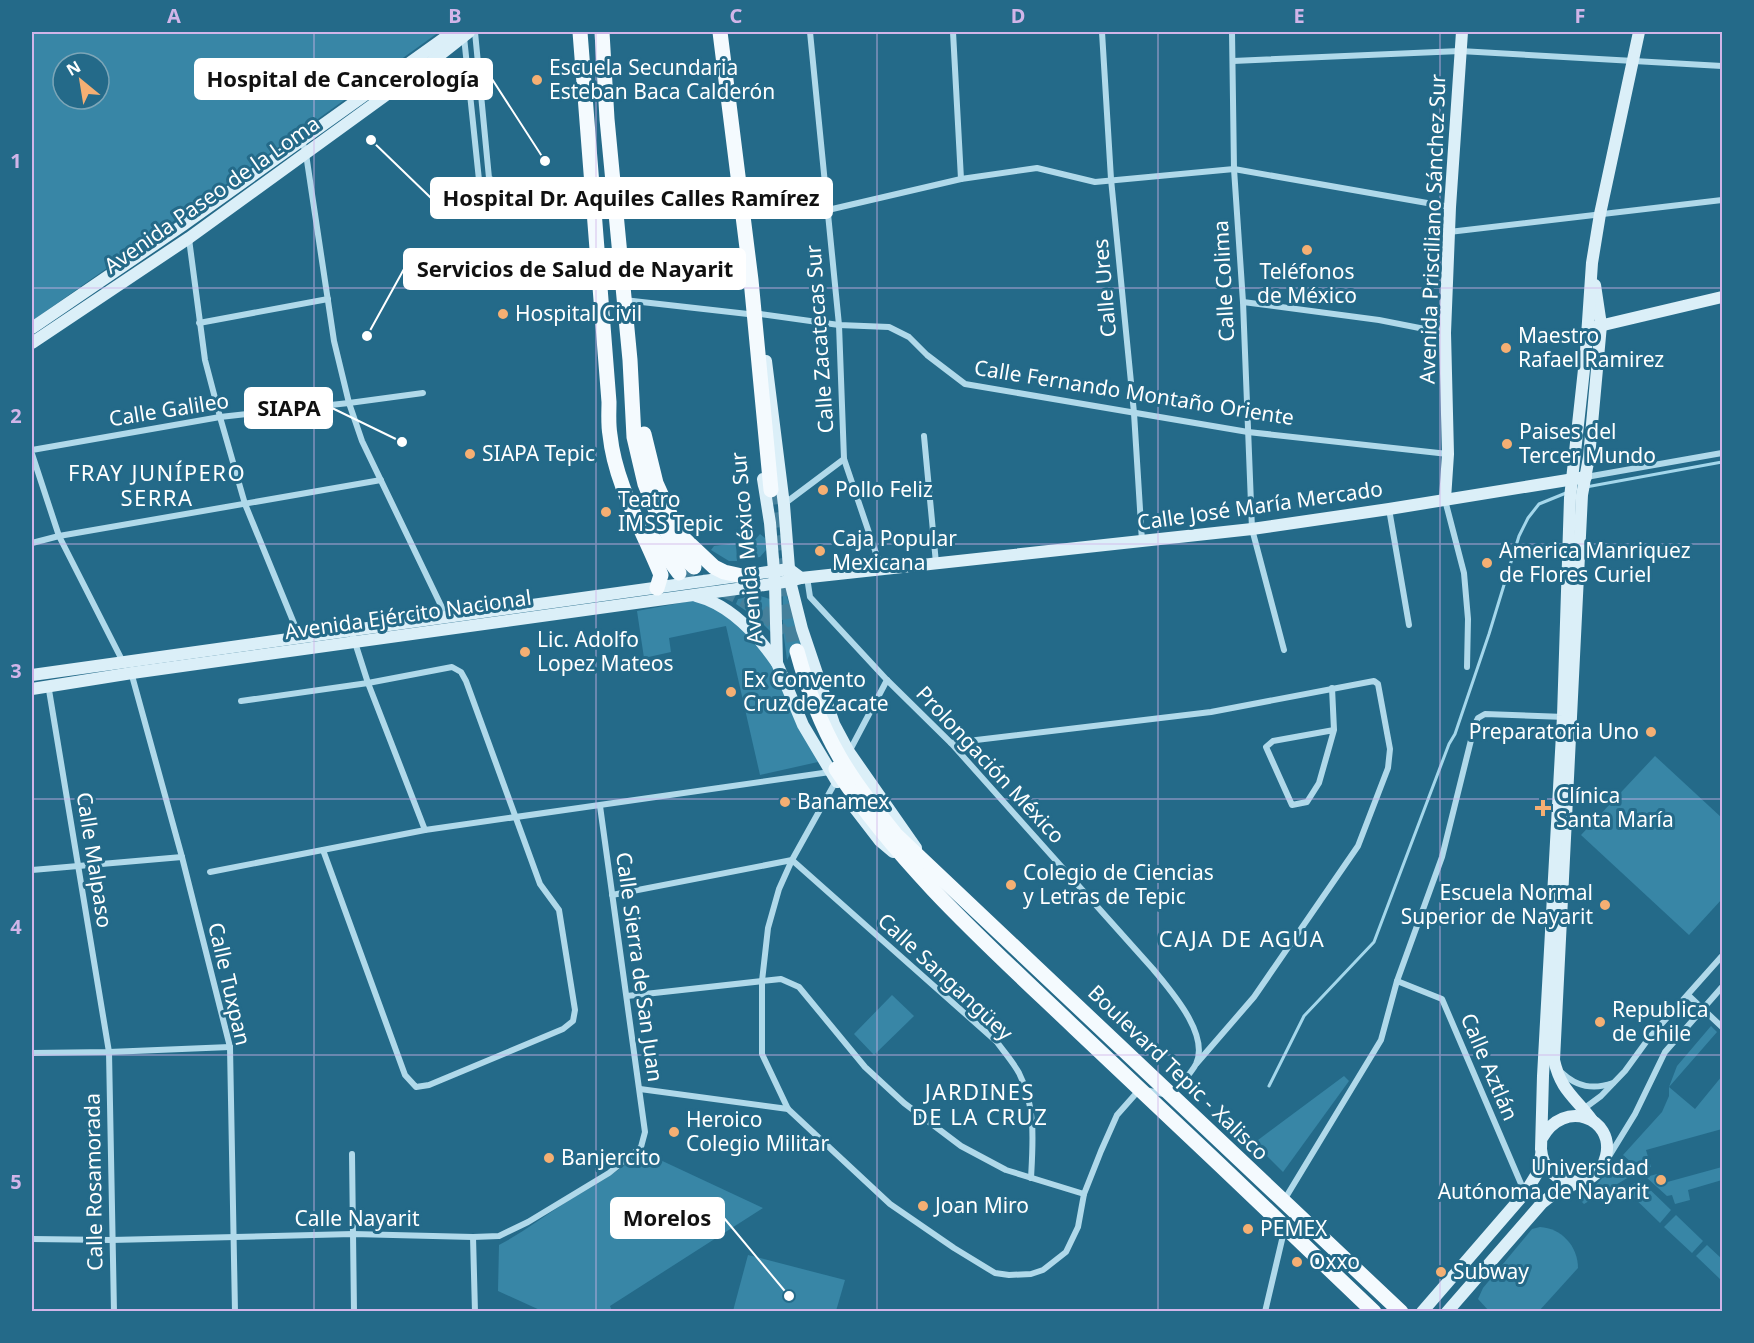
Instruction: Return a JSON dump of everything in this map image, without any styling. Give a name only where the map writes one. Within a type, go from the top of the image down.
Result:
[{"type":"main road","name":"Avenida Paseo de la Loma","points":[[32,328],[302,140],[464,32]]},
{"type":"main road","name":"Avenida Paseo de la Loma","points":[[32,344],[189,238],[306,154],[464,32]]},
{"type":"main road","points":[[580,32],[610,434],[616,464],[661,575],[657,588]]},
{"type":"main road","points":[[602,32],[612,178],[630,360],[634,437],[645,484],[668,537],[678,552],[694,567]]},
{"type":"main road","name":"Avenida México Sur","points":[[720,32],[751,280],[774,577],[777,663],[803,725],[833,777],[880,841],[923,869]]},
{"type":"main road","name":"Avenida Prisciliano Sánchez Sur","points":[[1445,499],[1448,454],[1445,333],[1450,207],[1462,32]]},
{"type":"main road","points":[[1447,1311],[1534,1211],[1556,1192],[1589,1178],[1599,1171],[1607,1154],[1607,1145],[1600,1128],[1563,1086],[1554,1060],[1567,717],[1586,329],[1592,263],[1600,214],[1639,32]]},
{"type":"main road","points":[[592,182],[612,178]]},
{"type":"main road","points":[[1578,487],[1601,325],[1592,263]]},
{"type":"main road","points":[[751,280],[771,490]]},
{"type":"main road","points":[[1586,329],[1722,297]]},
{"type":"main road","name":"Avenida México Sur","points":[[754,314],[797,576],[802,629],[834,724],[849,752],[923,869]]},
{"type":"main road","points":[[630,360],[656,483],[679,534],[714,567],[742,576]]},
{"type":"main road","points":[[609,402],[628,485],[654,540],[679,573]]},
{"type":"main road","name":"Calle José María Mercado","points":[[797,576],[1143,542],[1252,529],[1445,499],[1578,487]]},
{"type":"main road","name":"Avenida Ejército Nacional","points":[[449,623],[742,576],[797,576]]},
{"type":"main road","name":"Avenida Ejército Nacional","points":[[32,675],[123,662],[302,643],[692,594],[774,577]]},
{"type":"main road","points":[[692,594],[715,602],[738,618],[777,663]]},
{"type":"main road","name":"Avenida Ejército Nacional","points":[[32,689],[302,643]]},
{"type":"main road","points":[[794,653],[809,716],[832,764],[860,806],[923,869]]},
{"type":"main road","points":[[1422,1311],[1526,1193],[1538,1172],[1542,1138],[1543,1076],[1567,717]]},
{"type":"main road","name":"Boulevard Tepic - Xalisco","points":[[923,869],[997,953],[1374,1311]]},
{"type":"main road","name":"Boulevard Tepic - Xalisco","points":[[923,869],[1401,1311]]},
{"type":"main road","points":[[1542,1138],[1547,1128],[1556,1120],[1566,1116],[1580,1116],[1593,1121]]},
{"type":"main road","points":[[1541,1151],[1547,1170],[1556,1177],[1578,1182]]},
{"type":"street","points":[[464,32],[489,178],[495,182],[497,190],[494,197],[486,200],[479,198],[474,191],[478,180],[464,32]]},
{"type":"street","name":"Calle Zacatecas Sur","points":[[810,32],[839,325],[844,459],[881,568]]},
{"type":"street","points":[[953,32],[961,178]]},
{"type":"street","name":"Calle Ures","points":[[1102,32],[1111,179],[1134,413],[1143,542]]},
{"type":"street","name":"Calle Colima","points":[[1232,32],[1234,169],[1243,303],[1252,529],[1284,650]]},
{"type":"street","points":[[1233,61],[1460,51],[1722,66]]},
{"type":"street","points":[[302,140],[339,367],[349,403],[362,441],[449,623]]},
{"type":"street","points":[[474,142],[484,141]]},
{"type":"street","points":[[828,210],[961,178],[1037,168],[1095,182],[1234,169],[1450,207]]},
{"type":"street","points":[[1449,232],[1722,200]]},
{"type":"street","points":[[183,225],[189,238],[198,323],[205,360],[220,417],[245,504],[302,643]]},
{"type":"street","points":[[198,323],[328,299]]},
{"type":"street","name":"Calle Fernando Montaño Oriente","points":[[623,300],[839,325],[889,327],[909,337],[927,355],[964,384],[1248,432],[1448,454]]},
{"type":"street","points":[[1243,303],[1379,320],[1445,333]]},
{"type":"street","name":"Calle Galileo","points":[[32,452],[220,417],[423,393]]},
{"type":"street","points":[[924,436],[936,563]]},
{"type":"street","points":[[32,452],[59,536],[123,662],[132,673]]},
{"type":"street","name":"Calle José María Mercado","points":[[1578,487],[1722,453]]},
{"type":"street","points":[[784,505],[844,459]]},
{"type":"street","points":[[32,543],[59,536],[381,480]]},
{"type":"street","points":[[1445,499],[1464,573],[1468,618],[1467,667]]},
{"type":"street","points":[[1389,509],[1409,625]]},
{"type":"street","name":"Prolongación México","points":[[797,576],[810,597],[887,680],[951,743],[1153,969],[1183,1007],[1193,1025],[1198,1043],[1197,1063]]},
{"type":"street","points":[[353,636],[368,683],[425,830]]},
{"type":"street","points":[[241,701],[368,683],[452,667],[461,672],[540,884],[559,910],[575,1015],[569,1026],[422,1087],[416,1087],[405,1075],[323,850]]},
{"type":"street","name":"Calle Malpaso","points":[[47,673],[109,1053]]},
{"type":"street","name":"Calle Tuxpan","points":[[132,673],[230,1047],[235,1311]]},
{"type":"street","points":[[849,752],[887,680]]},
{"type":"street","points":[[833,777],[779,890],[768,928],[762,981],[762,1054],[788,1109],[890,1204],[995,1273],[1031,1274],[1043,1270],[1066,1252],[1078,1227],[1084,1194],[1118,1115],[1140,1089],[1171,1096],[1254,997],[1358,846],[1388,768],[1390,749],[1378,684],[1374,681],[1211,712],[951,743]]},
{"type":"street","points":[[1332,688],[1334,730],[1319,783],[1307,802],[1292,805],[1266,747],[1273,741],[1334,730]]},
{"type":"street","points":[[1283,1202],[1382,1040],[1396,981],[1442,857],[1478,718],[1485,714],[1567,717]]},
{"type":"street","points":[[210,872],[425,830],[833,777]]},
{"type":"street","name":"Calle Sierra de San Juan","points":[[600,806],[645,1132]]},
{"type":"street","points":[[32,870],[182,857]]},
{"type":"street","points":[[612,895],[792,860]]},
{"type":"street","name":"Calle Sangangüey","points":[[792,860],[997,1042],[1018,1072],[1030,1101],[1034,1133],[1030,1178]]},
{"type":"street","points":[[1566,1116],[1584,1110],[1625,1071],[1649,1038],[1722,956]]},
{"type":"street","points":[[627,996],[781,979],[799,987],[865,1067],[904,1103],[961,1146],[1005,1170],[1084,1194]]},
{"type":"street","name":"Calle Aztlán","points":[[1396,981],[1442,999],[1526,1193]]},
{"type":"street","points":[[1599,1171],[1635,1114],[1665,1052],[1722,987]]},
{"type":"street","points":[[1688,995],[1722,1028]]},
{"type":"street","points":[[32,1053],[109,1053],[230,1047]]},
{"type":"street","name":"Calle Rosamorada","points":[[109,1053],[114,1311]]},
{"type":"street","points":[[1554,1060],[1562,1073],[1580,1086],[1613,1083]]},
{"type":"street","points":[[640,1089],[788,1109]]},
{"type":"street","name":"Calle Nayarit","points":[[32,1239],[353,1234],[499,1236],[528,1222],[609,1173],[641,1147],[645,1132]]},
{"type":"street","points":[[352,1154],[354,1311]]},
{"type":"street","points":[[1265,1311],[1285,1227]]},
{"type":"street","points":[[473,1237],[475,1311]]},
{"type":"shaded area","points":[[32,32],[439,32],[32,321]]},
{"type":"shaded area","points":[[760,534],[765,538],[766,550],[760,557],[746,559],[745,549],[755,548],[754,541]]},
{"type":"shaded area","points":[[736,543],[737,561],[729,561],[711,550],[714,546]]},
{"type":"shaded area","points":[[785,591],[805,650],[790,654],[787,660],[783,630],[783,592]]},
{"type":"shaded area","points":[[757,595],[770,599],[772,633],[758,619],[736,604],[738,599]]},
{"type":"shaded area","points":[[712,597],[749,623],[784,682],[818,762],[760,775],[726,626],[669,638],[671,652],[644,658],[637,611]]},
{"type":"shaded area","points":[[1655,756],[1722,818],[1722,899],[1689,935],[1581,835]]},
{"type":"shaded area","points":[[892,995],[914,1016],[874,1055],[854,1034]]},
{"type":"shaded area","points":[[1711,1026],[1717,1032],[1669,1087],[1677,1066]]},
{"type":"shaded area","points":[[1344,1076],[1349,1081],[1283,1172],[1254,1143]]},
{"type":"shaded area","points":[[1722,1076],[1722,1129],[1646,1150],[1651,1167],[1640,1170],[1623,1155],[1662,1112],[1669,1096],[1669,1087],[1695,1109]]},
{"type":"shaded area","points":[[641,1151],[763,1208],[610,1306],[612,1311],[542,1311],[498,1291],[499,1245],[615,1172]]},
{"type":"shaded area","points":[[1619,1160],[1634,1174],[1584,1204],[1581,1201]]},
{"type":"shaded area","points":[[1722,1167],[1722,1180],[1688,1190],[1690,1200],[1675,1204],[1672,1195],[1667,1196],[1646,1177],[1657,1174],[1660,1184]]},
{"type":"shaded area","points":[[1640,1180],[1671,1210],[1660,1223],[1625,1189]]},
{"type":"shaded area","points":[[1676,1215],[1703,1241],[1692,1253],[1664,1227]]},
{"type":"shaded area","points":[[1540,1227],[1555,1231],[1567,1240],[1575,1252],[1578,1268],[1539,1311],[1489,1311],[1478,1299],[1483,1288],[1532,1229]]},
{"type":"shaded area","points":[[1707,1245],[1722,1259],[1721,1280],[1696,1256]]},
{"type":"shaded area","points":[[748,1255],[845,1280],[836,1311],[733,1311]]},
{"type":"waterway","points":[[1586,487],[1722,462]]},
{"type":"waterway","points":[[1269,1086],[1304,1016],[1374,942],[1449,744],[1455,734],[1519,536],[1528,518],[1539,504],[1566,493]]},
{"type":"tunnel","points":[[771,490],[786,601],[795,646]]},
{"type":"tunnel","points":[[679,573],[722,589],[750,603],[773,622],[783,634]]},
{"type":"place","name":"Escuela Secundaria Esteban Baca Calderón","points":[[537,80]]},
{"type":"place","name":"Hospital Dr. Aquiles Calles Ramírez","points":[[371,140]]},
{"type":"place","name":"Hospital de Cancerología","points":[[545,161]]},
{"type":"place","name":"Teléfonos de México","points":[[1307,250]]},
{"type":"place","name":"Hospital Civil","points":[[503,314]]},
{"type":"place","name":"Servicios de Salud de Nayarit","points":[[367,336]]},
{"type":"place","name":"Maestro Rafael Ramirez","points":[[1506,348]]},
{"type":"place","name":"SIAPA","points":[[402,442]]},
{"type":"place","name":"Paises del Tercer Mundo","points":[[1507,444]]},
{"type":"place","name":"SIAPA Tepic","points":[[470,454]]},
{"type":"place","name":"Pollo Feliz","points":[[823,490]]},
{"type":"place","name":"Teatro IMSS Tepic","points":[[606,512]]},
{"type":"place","name":"Caja Popular Mexicana","points":[[820,551]]},
{"type":"place","name":"America Manriquez de Flores Curiel","points":[[1487,563]]},
{"type":"place","name":"Lic. Adolfo Lopez Mateos","points":[[525,652]]},
{"type":"place","name":"Ex Convento Cruz de Zacate","points":[[731,692]]},
{"type":"place","name":"Preparatoria Uno","points":[[1651,732]]},
{"type":"place","name":"Banamex","points":[[785,802]]},
{"type":"place","name":"Clínica Santa María","points":[[1543,808]]},
{"type":"place","name":"Colegio de Ciencias y Letras de Tepic","points":[[1011,885]]},
{"type":"place","name":"Escuela Normal Superior de Nayarit","points":[[1605,905]]},
{"type":"place","name":"Republica de Chile","points":[[1600,1022]]},
{"type":"place","name":"Heroico Colegio Militar","points":[[674,1132]]},
{"type":"place","name":"Banjercito","points":[[549,1158]]},
{"type":"place","name":"Universidad Autónoma de Nayarit","points":[[1661,1180]]},
{"type":"place","name":"Joan Miro","points":[[923,1206]]},
{"type":"place","name":"PEMEX","points":[[1248,1229]]},
{"type":"place","name":"Oxxo","points":[[1297,1262]]},
{"type":"place","name":"Subway","points":[[1441,1272]]},
{"type":"place","name":"Morelos","points":[[789,1296]]},
{"type":"district","name":"FRAY JUNÍPERO SERRA","points":[[157,486]]},
{"type":"district","name":"CAJA DE AGUA","points":[[1242,939]]},
{"type":"district","name":"JARDINES DE LA CRUZ","points":[[980,1104]]}]
